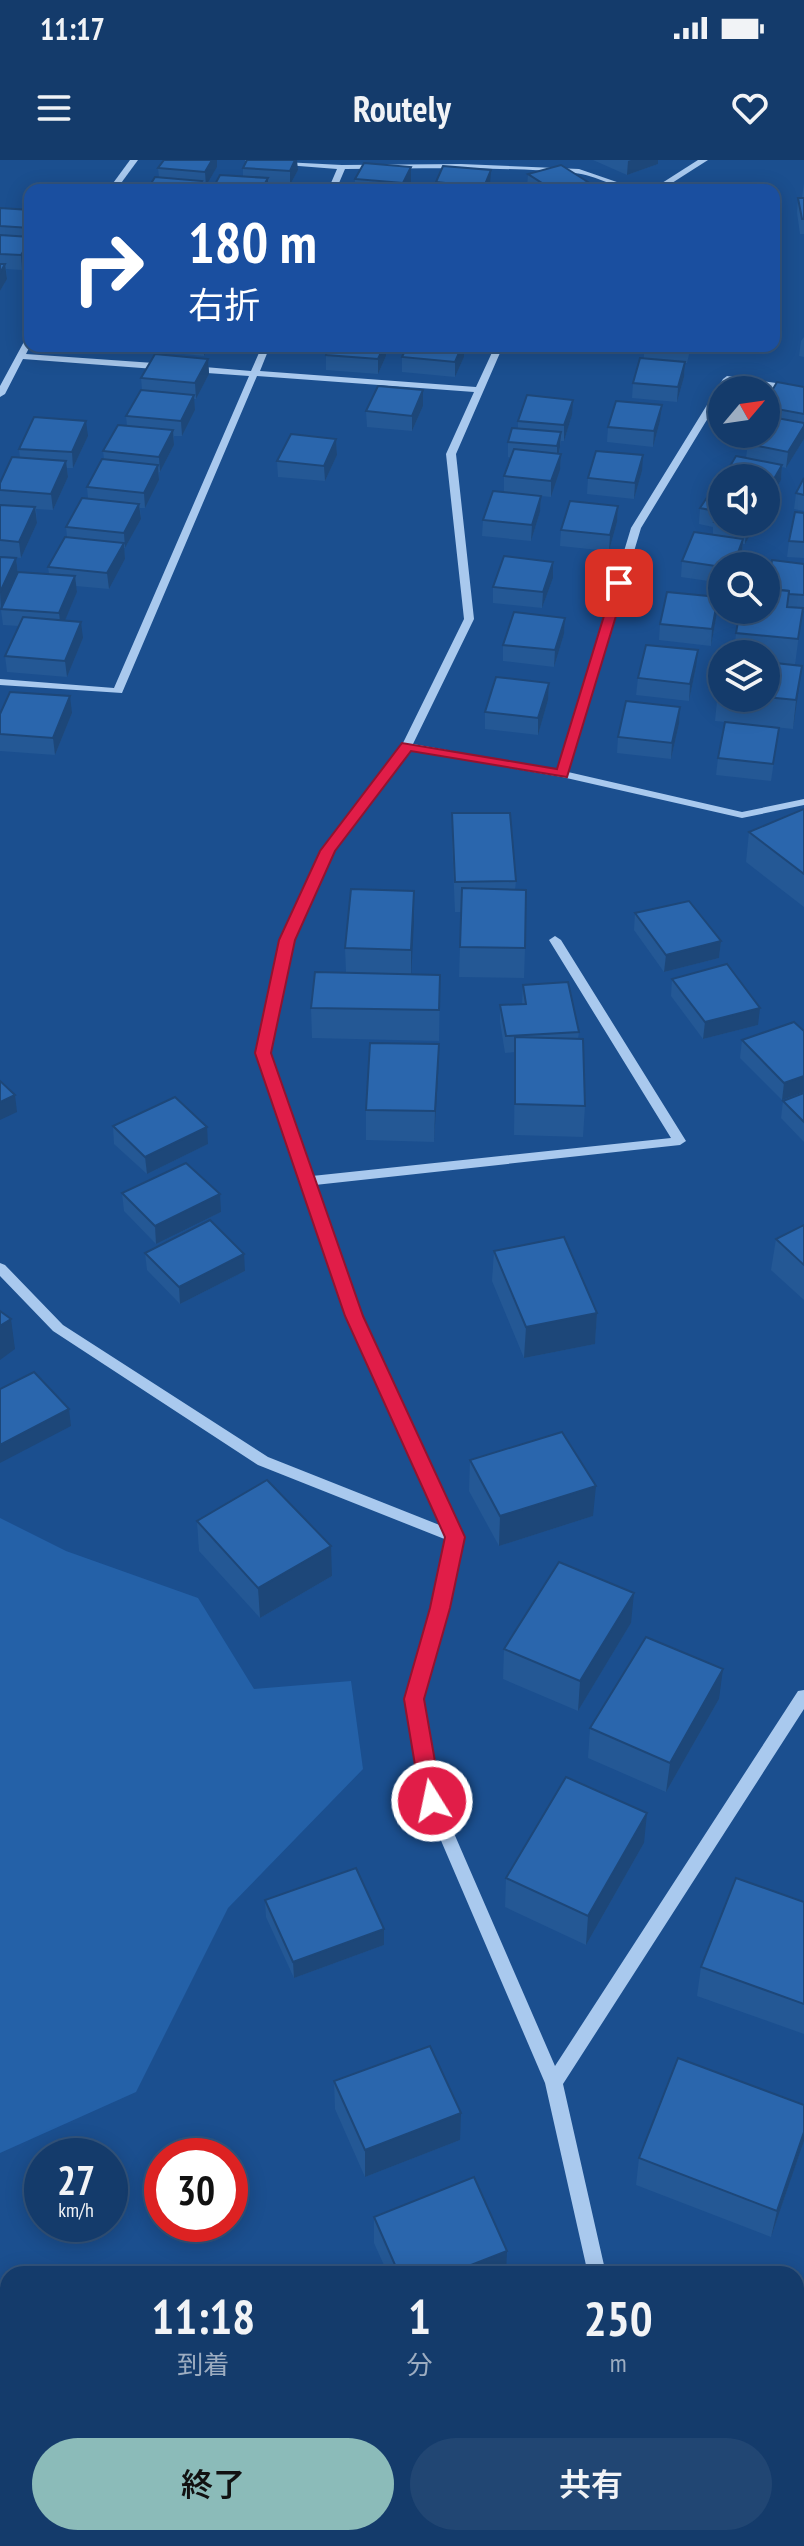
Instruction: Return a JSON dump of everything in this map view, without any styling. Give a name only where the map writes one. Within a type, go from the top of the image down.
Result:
[{"type":"street","points":[[116,184],[134,160]]},
{"type":"street","points":[[249,160],[342,167],[461,163],[579,171],[618,184]]},
{"type":"street","points":[[665,184],[704,160]]},
{"type":"street","points":[[335,184],[342,167]]},
{"type":"street","points":[[0,394],[24,349]]},
{"type":"street","points":[[0,682],[118,691],[263,352]]},
{"type":"street","points":[[496,352],[451,454],[469,619],[407,746],[327,851],[287,940],[263,1053],[354,1316],[455,1537],[440,1608],[414,1699],[432,1801],[554,2083],[595,2266]]},
{"type":"street","points":[[20,356],[479,390]]},
{"type":"street","points":[[562,774],[636,528],[727,379],[804,390]]},
{"type":"street","points":[[407,746],[562,774],[742,815],[804,802]]},
{"type":"street","points":[[309,1181],[680,1141],[555,940]]},
{"type":"street","points":[[0,1268],[58,1328],[263,1461],[455,1537]]},
{"type":"street","points":[[554,2083],[804,1696]]},
{"type":"shaded area","points":[[0,1518],[66,1551],[198,1598],[254,1689],[351,1681],[363,1769],[228,1908],[136,2092],[33,2138],[24,2138],[24,2142],[0,2153]]},
{"type":"building","points":[[164,160],[212,160],[205,172],[158,168]]},
{"type":"building","points":[[247,160],[295,160],[290,171],[243,168]]},
{"type":"building","points":[[364,163],[411,167],[403,183],[355,179]]},
{"type":"building","points":[[561,165],[588,182],[544,184],[528,174]]},
{"type":"building","points":[[443,166],[491,170],[485,184],[436,182]]},
{"type":"building","points":[[220,175],[268,178],[264,184],[215,184]]},
{"type":"building","points":[[155,177],[202,181],[200,184],[151,184]]},
{"type":"building","points":[[798,198],[804,198],[804,219],[802,219]]},
{"type":"building","points":[[0,208],[24,210],[24,228],[0,226]]},
{"type":"building","points":[[0,235],[24,237],[21,255],[0,254]]},
{"type":"building","points":[[327,352],[381,352],[378,359],[326,355]]},
{"type":"building","points":[[404,352],[459,352],[455,362],[402,357]]},
{"type":"building","points":[[155,354],[208,359],[195,383],[141,378]]},
{"type":"building","points":[[640,358],[685,362],[678,387],[633,383]]},
{"type":"building","points":[[780,383],[804,387],[804,414],[780,410]]},
{"type":"building","points":[[378,386],[423,390],[412,416],[366,411]]},
{"type":"building","points":[[141,390],[194,395],[181,421],[126,416]]},
{"type":"building","points":[[527,395],[573,400],[564,425],[518,421]]},
{"type":"building","points":[[616,401],[662,405],[654,431],[608,427]]},
{"type":"building","points":[[34,417],[86,421],[72,452],[19,449]]},
{"type":"building","points":[[780,419],[804,423],[788,452],[768,448],[780,448]]},
{"type":"building","points":[[118,425],[173,430],[159,457],[103,451]]},
{"type":"building","points":[[512,428],[561,432],[557,446],[508,442]]},
{"type":"building","points":[[291,434],[336,439],[324,466],[277,461]]},
{"type":"building","points":[[514,449],[561,454],[551,481],[504,476]]},
{"type":"building","points":[[596,451],[643,455],[635,483],[588,478]]},
{"type":"building","points":[[736,456],[777,464],[731,464]]},
{"type":"building","points":[[12,457],[66,461],[51,494],[0,490]]},
{"type":"building","points":[[102,459],[158,465],[144,493],[87,487]]},
{"type":"building","points":[[804,478],[804,495],[796,493]]},
{"type":"building","points":[[493,491],[541,496],[532,525],[483,520]]},
{"type":"building","points":[[708,496],[708,510],[700,508]]},
{"type":"building","points":[[82,498],[139,504],[124,533],[66,527]]},
{"type":"building","points":[[570,501],[618,506],[610,535],[561,530]]},
{"type":"building","points":[[0,505],[35,507],[19,542],[0,540]]},
{"type":"building","points":[[795,512],[804,513],[804,542],[789,541]]},
{"type":"building","points":[[694,532],[743,539],[738,552],[708,552],[708,565],[682,561]]},
{"type":"building","points":[[65,537],[124,543],[107,573],[48,567]]},
{"type":"building","points":[[504,556],[553,562],[543,592],[493,587]]},
{"type":"building","points":[[0,557],[16,558],[0,592]]},
{"type":"building","points":[[780,561],[804,564],[804,595],[789,594],[789,591],[780,590]]},
{"type":"building","points":[[18,572],[75,576],[59,613],[1,609]]},
{"type":"building","points":[[780,590],[789,591],[787,607],[803,608],[798,639],[736,633],[738,624],[780,624]]},
{"type":"building","points":[[667,592],[708,596],[708,624],[713,624],[712,629],[660,624]]},
{"type":"building","points":[[514,612],[565,618],[555,650],[503,645]]},
{"type":"building","points":[[23,617],[81,622],[65,661],[5,656]]},
{"type":"building","points":[[646,645],[698,650],[690,684],[638,678]]},
{"type":"building","points":[[780,664],[802,666],[796,700],[780,698]]},
{"type":"building","points":[[496,677],[549,683],[538,718],[485,712]]},
{"type":"building","points":[[10,692],[70,696],[53,738],[0,734],[0,714]]},
{"type":"building","points":[[626,701],[680,707],[672,743],[618,737]]},
{"type":"building","points":[[725,722],[779,728],[773,764],[718,758]]},
{"type":"building","points":[[804,809],[804,874],[749,832]]},
{"type":"building","points":[[452,813],[510,813],[516,881],[455,882]]},
{"type":"building","points":[[462,888],[526,890],[525,948],[460,947]]},
{"type":"building","points":[[351,889],[414,891],[411,950],[345,948]]},
{"type":"building","points":[[689,901],[721,941],[666,955],[635,913]]},
{"type":"building","points":[[727,964],[760,1008],[705,1022],[672,979]]},
{"type":"building","points":[[315,972],[440,975],[439,1010],[311,1008]]},
{"type":"building","points":[[568,982],[579,1032],[506,1036],[500,1005],[526,1004],[523,985]]},
{"type":"building","points":[[794,1022],[804,1031],[804,1076],[784,1083],[742,1040]]},
{"type":"building","points":[[515,1037],[583,1039],[585,1106],[515,1104]]},
{"type":"building","points":[[370,1043],[439,1044],[435,1111],[366,1110]]},
{"type":"building","points":[[0,1081],[15,1095],[0,1102]]},
{"type":"building","points":[[804,1093],[804,1122],[783,1101]]},
{"type":"building","points":[[175,1097],[207,1127],[145,1157],[113,1126]]},
{"type":"building","points":[[186,1163],[220,1194],[155,1226],[122,1193]]},
{"type":"building","points":[[210,1220],[244,1254],[179,1287],[145,1253]]},
{"type":"building","points":[[804,1225],[804,1265],[776,1239]]},
{"type":"building","points":[[564,1237],[597,1313],[526,1327],[494,1251]]},
{"type":"building","points":[[0,1311],[11,1319],[0,1326]]},
{"type":"building","points":[[34,1372],[69,1409],[0,1445],[0,1389]]},
{"type":"building","points":[[562,1432],[596,1486],[500,1516],[470,1460]]},
{"type":"building","points":[[267,1480],[331,1546],[258,1588],[197,1521]]},
{"type":"building","points":[[559,1562],[634,1593],[580,1681],[504,1649]]},
{"type":"building","points":[[646,1637],[723,1669],[670,1763],[590,1728]]},
{"type":"building","points":[[566,1777],[647,1813],[588,1916],[506,1878]]},
{"type":"building","points":[[356,1868],[384,1929],[293,1962],[265,1900]]},
{"type":"building","points":[[736,1878],[804,1902],[804,2004],[701,1967]]},
{"type":"building","points":[[430,2046],[461,2113],[365,2150],[334,2081]]},
{"type":"building","points":[[678,2058],[804,2105],[804,2132],[777,2211],[639,2158]]},
{"type":"building","points":[[474,2177],[507,2251],[469,2266],[395,2266],[374,2217]]},
{"type":"route","points":[[432,1801],[414,1699],[440,1608],[455,1537],[354,1316],[263,1053],[287,940],[327,851],[407,746],[562,774],[619,583]]}]
